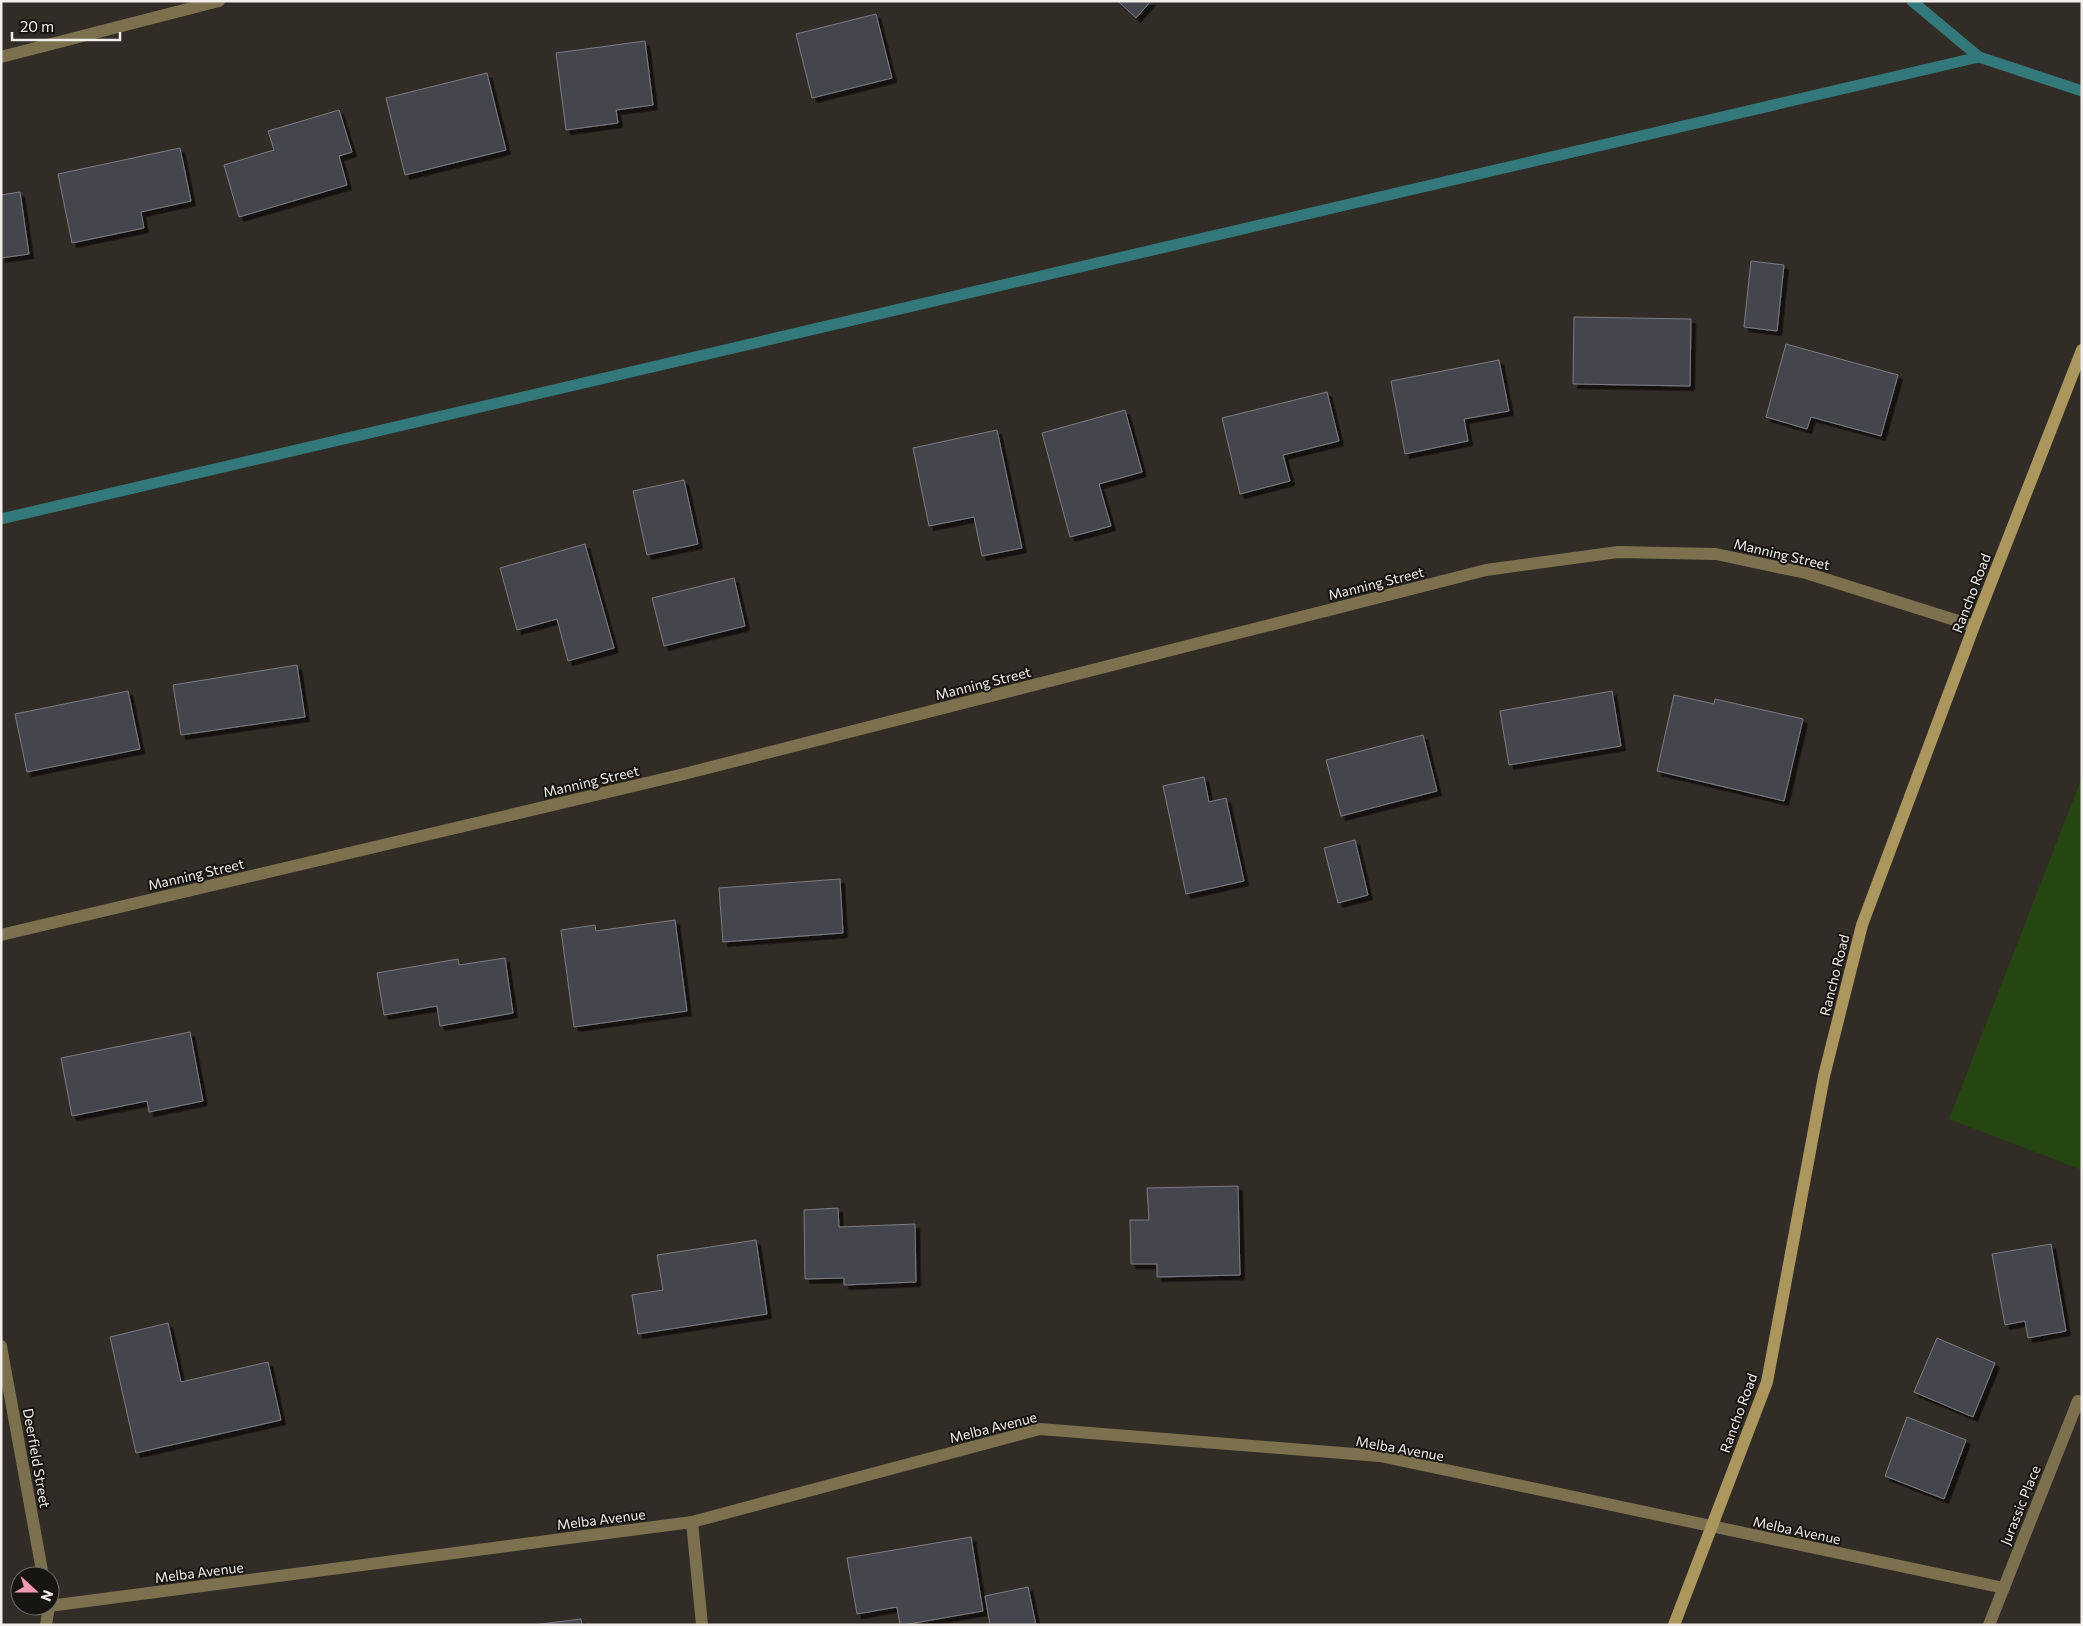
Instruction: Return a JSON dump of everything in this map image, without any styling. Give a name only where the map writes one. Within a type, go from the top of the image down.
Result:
[{"type":"street","points":[[1,57],[219,1]]},
{"type":"street","name":"Rancho Road","points":[[1674,1625],[1767,1382],[1824,1076],[1862,924],[1974,626],[2082,350]]},
{"type":"street","name":"Manning Street","points":[[1,935],[680,775],[1486,570],[1618,552],[1716,554],[1806,573],[1974,626]]},
{"type":"street","name":"Deerfield Street","points":[[1,1346],[41,1566]]},
{"type":"street","name":"Jurassic Place","points":[[1989,1625],[2078,1401],[2082,1402]]},
{"type":"street","name":"Melba Avenue","points":[[60,1605],[692,1522],[1040,1429],[1380,1456],[1712,1528],[2004,1588]]},
{"type":"street","points":[[692,1522],[702,1625]]},
{"type":"green space","points":[[2082,777],[2082,1170],[1949,1119]]},
{"type":"building","points":[[1118,1],[1151,1],[1136,18]]},
{"type":"building","points":[[876,14],[892,78],[812,98],[796,34]]},
{"type":"building","points":[[645,41],[653,105],[616,110],[618,123],[566,130],[556,53]]},
{"type":"building","points":[[487,73],[506,150],[405,175],[386,98]]},
{"type":"building","points":[[339,110],[352,152],[339,156],[347,185],[239,217],[224,165],[274,150],[268,131]]},
{"type":"building","points":[[180,148],[191,201],[141,212],[144,228],[72,243],[58,174]]},
{"type":"building","points":[[20,192],[29,254],[1,258],[1,195]]},
{"type":"building","points":[[1751,261],[1784,265],[1777,331],[1744,327]]},
{"type":"building","points":[[1574,317],[1691,319],[1690,386],[1573,384]]},
{"type":"building","points":[[1786,344],[1898,375],[1881,436],[1811,417],[1807,429],[1766,417]]},
{"type":"building","points":[[1499,360],[1509,411],[1464,419],[1468,441],[1405,454],[1391,381]]},
{"type":"building","points":[[1327,392],[1339,441],[1283,455],[1290,481],[1240,494],[1222,418]]},
{"type":"building","points":[[1125,410],[1142,472],[1099,484],[1111,526],[1070,537],[1042,433]]},
{"type":"building","points":[[997,430],[1022,548],[982,556],[974,517],[929,526],[913,448]]},
{"type":"building","points":[[684,480],[698,544],[647,555],[633,491]]},
{"type":"building","points":[[585,544],[614,648],[568,661],[557,619],[517,630],[500,568]]},
{"type":"building","points":[[734,578],[745,626],[664,646],[652,598]]},
{"type":"building","points":[[297,665],[305,717],[181,735],[173,685]]},
{"type":"building","points":[[128,691],[140,749],[27,772],[15,714]]},
{"type":"building","points":[[1612,691],[1621,746],[1509,765],[1500,711]]},
{"type":"building","points":[[1674,695],[1714,704],[1715,699],[1803,719],[1784,801],[1657,771]]},
{"type":"building","points":[[1423,735],[1437,791],[1341,816],[1326,760]]},
{"type":"building","points":[[1204,777],[1209,802],[1226,798],[1244,881],[1186,894],[1163,786]]},
{"type":"building","points":[[1355,840],[1368,895],[1338,903],[1324,848]]},
{"type":"building","points":[[840,879],[843,933],[723,942],[719,888]]},
{"type":"building","points":[[675,920],[687,1011],[574,1027],[561,930],[595,925],[596,931]]},
{"type":"building","points":[[505,958],[513,1013],[440,1026],[437,1006],[384,1015],[377,973],[458,959],[459,965]]},
{"type":"building","points":[[190,1032],[203,1101],[149,1112],[147,1101],[72,1116],[61,1058]]},
{"type":"building","points":[[1238,1186],[1240,1275],[1157,1277],[1157,1264],[1131,1264],[1130,1220],[1149,1220],[1147,1188]]},
{"type":"building","points":[[838,1208],[839,1227],[915,1224],[916,1282],[844,1285],[844,1278],[805,1279],[804,1210]]},
{"type":"building","points":[[756,1240],[767,1314],[638,1334],[632,1295],[663,1290],[657,1255]]},
{"type":"building","points":[[2051,1244],[2066,1331],[2028,1338],[2025,1321],[2005,1325],[1992,1254]]},
{"type":"building","points":[[168,1323],[181,1382],[268,1362],[281,1420],[136,1453],[110,1337]]},
{"type":"building","points":[[1937,1338],[1995,1363],[1973,1417],[1914,1392]]},
{"type":"building","points":[[1907,1417],[1966,1440],[1944,1499],[1885,1476]]},
{"type":"building","points":[[971,1537],[983,1611],[903,1625],[900,1625],[897,1607],[857,1614],[847,1558]]},
{"type":"building","points":[[1028,1587],[1036,1625],[990,1625],[985,1596]]},
{"type":"building","points":[[581,1619],[582,1625],[533,1625]]},
{"type":"waterway","points":[[1912,1],[1979,57],[2082,91]]},
{"type":"waterway","points":[[1,519],[1979,57]]}]
